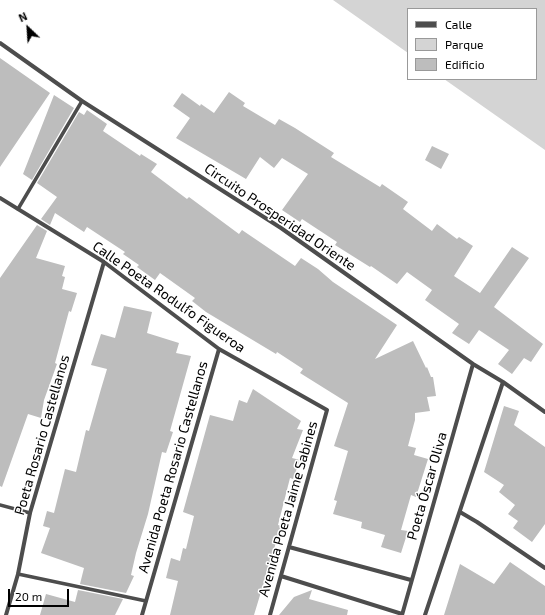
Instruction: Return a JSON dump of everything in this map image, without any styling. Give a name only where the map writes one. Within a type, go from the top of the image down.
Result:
[{"type":"street","name":"Circuito Prosperidad Oriente","points":[[0,43],[82,101],[281,228],[473,364],[503,382],[545,412]]},
{"type":"street","points":[[18,209],[82,101]]},
{"type":"street","name":"Calle Poeta Rodulfo Figueroa","points":[[0,198],[104,262],[219,349],[328,410]]},
{"type":"street","name":"Poeta Rosario Castellanos","points":[[6,615],[18,574],[30,513],[104,262]]},
{"type":"street","name":"Avenida Poeta Rosario Castellanos","points":[[142,615],[219,349]]},
{"type":"street","name":"Poeta Óscar Oliva","points":[[402,615],[473,364]]},
{"type":"street","points":[[425,615],[503,382]]},
{"type":"street","name":"Avenida Poeta Jaime Sabines","points":[[270,615],[328,410]]},
{"type":"street","points":[[0,505],[30,513]]},
{"type":"street","points":[[460,512],[545,568]]},
{"type":"street","points":[[289,547],[411,580]]},
{"type":"street","points":[[18,574],[146,601]]},
{"type":"street","points":[[281,576],[402,615]]},
{"type":"green space","points":[[333,0],[545,0],[545,150],[445,80],[537,80],[537,8],[407,8],[407,52]]},
{"type":"building","points":[[0,58],[50,93],[0,167]]},
{"type":"building","points":[[229,92],[245,103],[243,106],[275,125],[279,119],[334,153],[331,157],[380,187],[382,184],[408,202],[403,209],[432,231],[437,224],[457,239],[459,237],[473,246],[454,276],[480,293],[512,247],[529,258],[494,307],[543,344],[531,362],[524,358],[512,374],[498,364],[509,350],[479,330],[469,344],[452,333],[459,324],[425,300],[432,290],[407,272],[397,284],[371,266],[370,267],[335,245],[337,242],[302,219],[300,222],[282,210],[308,174],[282,158],[274,168],[260,157],[246,179],[176,138],[190,118],[173,106],[182,93],[200,106],[201,104],[214,113]]},
{"type":"building","points":[[54,95],[74,108],[32,180],[23,174]]},
{"type":"building","points":[[87,110],[107,124],[103,131],[140,156],[141,154],[157,164],[151,172],[187,199],[189,197],[239,234],[242,230],[295,266],[301,258],[318,269],[333,282],[397,325],[375,359],[413,341],[431,377],[433,377],[436,396],[427,397],[430,411],[415,413],[415,420],[408,446],[416,448],[414,455],[428,459],[416,497],[411,495],[401,530],[408,531],[401,553],[381,547],[385,535],[361,528],[362,522],[333,514],[337,501],[334,500],[348,451],[334,446],[348,403],[300,373],[303,369],[277,352],[276,354],[206,312],[192,301],[195,298],[160,273],[155,280],[137,267],[139,265],[123,254],[125,252],[87,227],[84,232],[55,213],[50,225],[41,219],[57,197],[37,183],[79,112],[84,115]]},
{"type":"building","points":[[432,146],[449,154],[441,169],[425,160]]},
{"type":"building","points":[[37,225],[47,231],[36,258],[65,266],[62,276],[65,277],[62,289],[77,293],[71,312],[69,311],[55,363],[57,364],[44,400],[41,418],[28,414],[2,487],[0,486],[0,278]]},
{"type":"building","points":[[124,306],[152,312],[147,333],[179,343],[176,353],[191,356],[170,431],[173,432],[166,453],[162,452],[148,514],[131,575],[134,576],[126,593],[80,584],[84,568],[41,553],[50,528],[43,526],[47,511],[54,513],[65,469],[76,472],[86,430],[89,431],[107,369],[91,365],[101,334],[115,338]]},
{"type":"building","points":[[253,389],[301,421],[297,429],[303,430],[292,458],[300,460],[293,479],[290,478],[278,525],[281,526],[254,615],[170,615],[178,581],[166,578],[171,558],[180,561],[183,548],[186,549],[194,516],[183,512],[210,415],[233,421],[239,400],[247,403]]},
{"type":"building","points":[[504,406],[519,411],[514,425],[545,447],[545,524],[532,542],[513,528],[518,521],[508,514],[515,505],[499,492],[504,485],[484,472]]},
{"type":"building","points":[[510,562],[545,586],[545,615],[444,615],[460,564],[494,584]]},
{"type":"building","points":[[78,590],[123,599],[115,615],[40,615],[46,594],[75,602]]},
{"type":"building","points":[[312,590],[309,599],[348,610],[347,615],[279,615],[294,597]]}]
